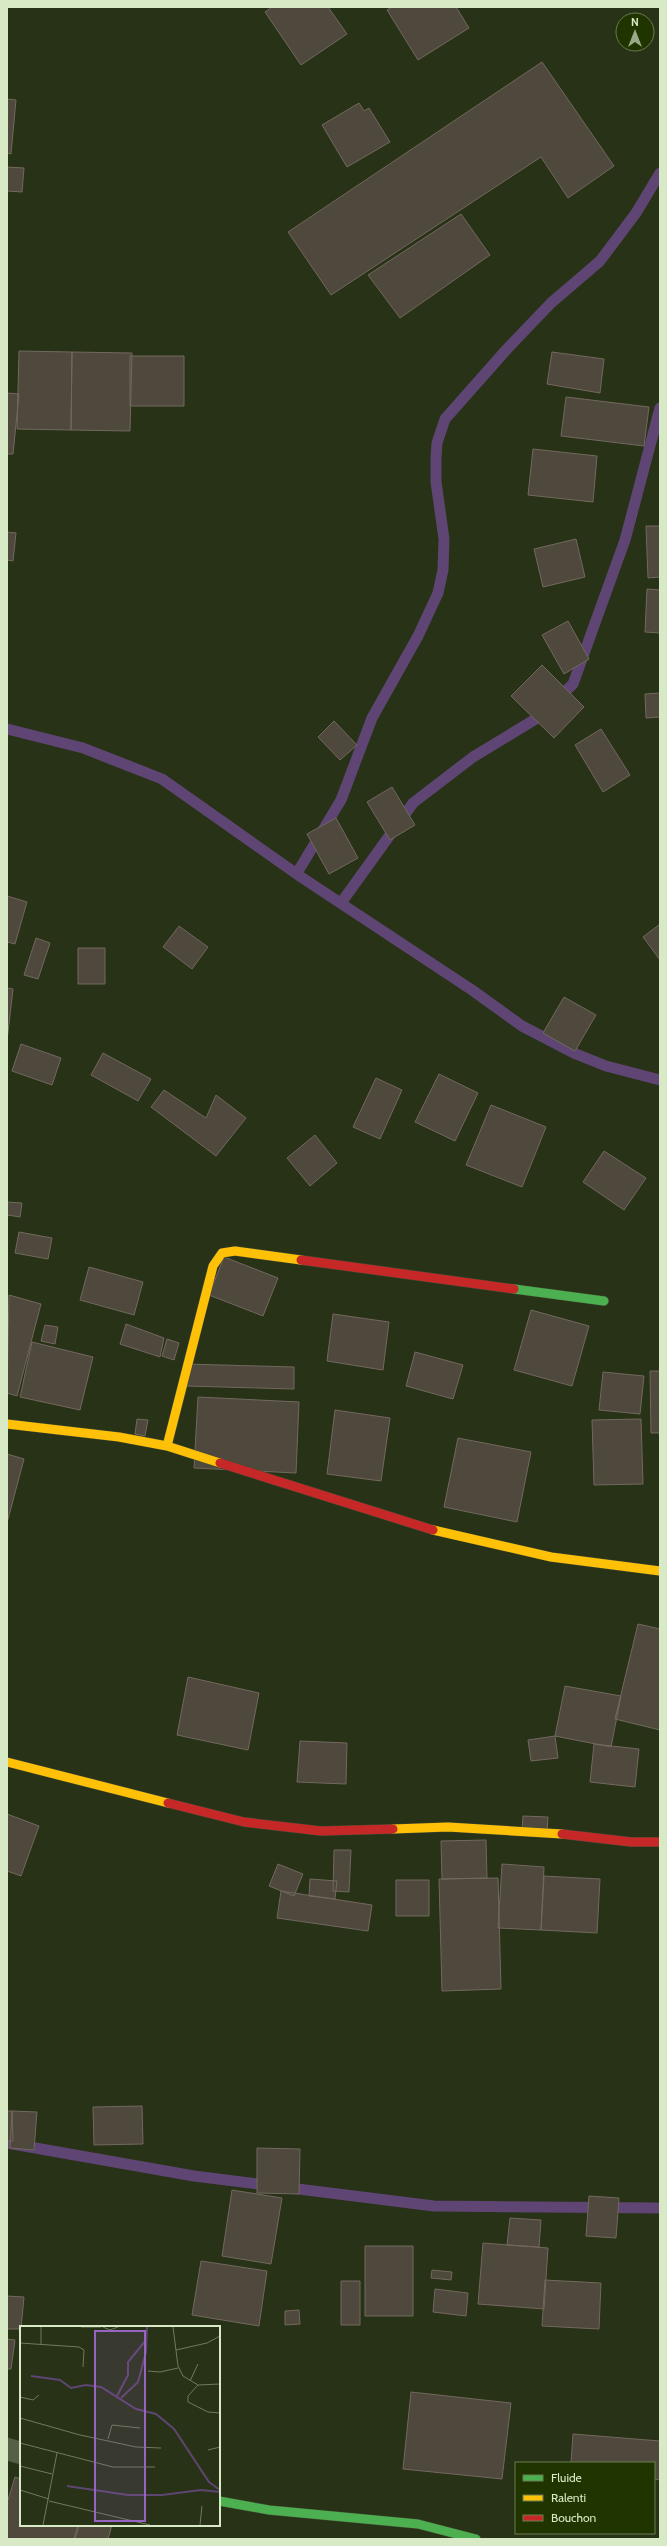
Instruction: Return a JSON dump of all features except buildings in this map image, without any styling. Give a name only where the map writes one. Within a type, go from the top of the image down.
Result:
[{"type":"street","points":[[167,1446],[213,1266],[222,1253],[235,1251],[604,1301]]},
{"type":"street","points":[[7,1424],[119,1437],[167,1446],[426,1528],[551,1557],[660,1571]]},
{"type":"street","points":[[7,1762],[244,1822],[321,1831],[448,1827],[546,1832],[631,1842],[660,1842]]},
{"type":"street","points":[[7,2449],[20,2453]]},
{"type":"street","points":[[220,2501],[269,2510],[418,2524],[476,2539]]},
{"type":"waterway","points":[[297,873],[341,800],[372,718],[418,636],[438,593],[443,570],[444,539],[436,482],[436,457],[437,443],[445,419],[507,349],[551,303],[600,261],[636,213],[660,173]]},
{"type":"waterway","points":[[341,903],[413,803],[473,757],[539,717],[573,684],[625,540],[660,408]]},
{"type":"waterway","points":[[7,729],[83,748],[162,779],[301,877],[472,990],[522,1026],[576,1054],[606,1066],[660,1080]]},
{"type":"waterway","points":[[7,2143],[194,2176],[434,2206],[660,2208]]},
{"type":"traffic: fast","points":[[514,1289],[604,1301]]},
{"type":"traffic: fast","points":[[220,2501],[269,2510],[418,2524],[476,2539]]},
{"type":"traffic: slow","points":[[167,1446],[213,1266],[222,1253],[235,1251],[301,1260]]},
{"type":"traffic: slow","points":[[7,1424],[119,1437],[167,1446],[220,1463]]},
{"type":"traffic: slow","points":[[433,1530],[551,1557],[660,1571]]},
{"type":"traffic: slow","points":[[7,1762],[168,1803]]},
{"type":"traffic: slow","points":[[393,1829],[448,1827],[562,1834]]},
{"type":"traffic: jam","points":[[301,1260],[514,1289]]},
{"type":"traffic: jam","points":[[220,1463],[433,1530]]},
{"type":"traffic: jam","points":[[168,1803],[244,1822],[321,1831],[393,1829]]},
{"type":"traffic: jam","points":[[562,1834],[631,1842],[660,1842]]}]
